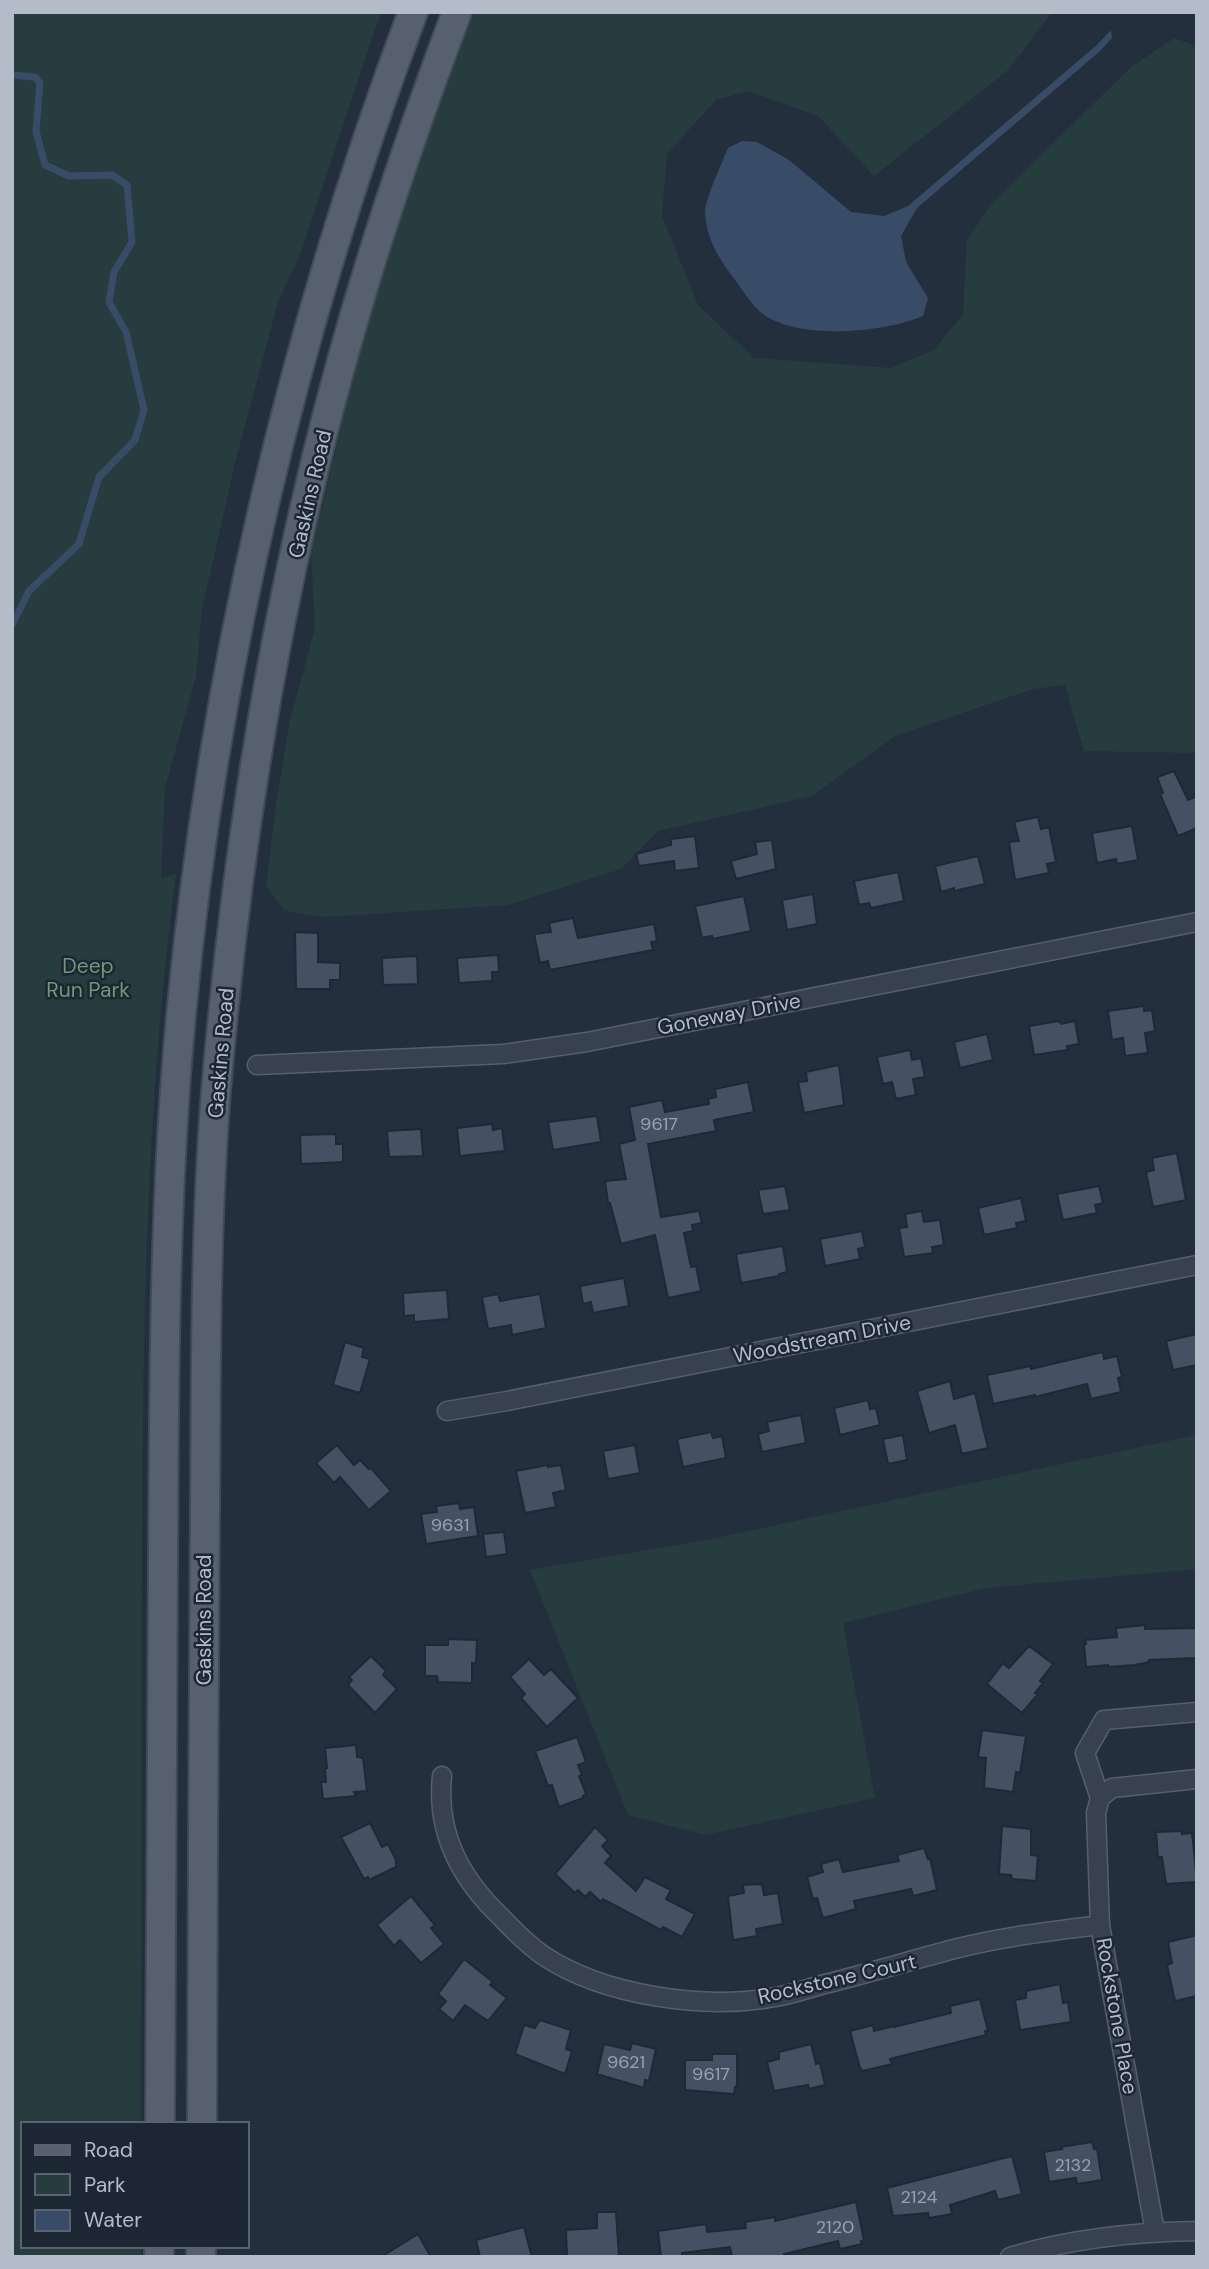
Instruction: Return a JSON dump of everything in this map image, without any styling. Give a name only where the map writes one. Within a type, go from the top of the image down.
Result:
[{"type":"main road","name":"Gaskins Road","points":[[160,2122],[164,1323],[169,1189],[181,1017],[195,894],[212,770],[264,501],[302,353],[346,201],[412,12]]},
{"type":"main road","name":"Gaskins Road","points":[[202,2122],[207,1285],[216,1097],[230,945],[251,789],[292,573],[318,454],[354,320],[389,205],[457,12]]},
{"type":"street","name":"Goneway Drive","points":[[257,1065],[503,1054],[587,1042],[1197,922]]},
{"type":"street","name":"Woodstream Drive","points":[[447,1411],[1197,1265]]},
{"type":"street","name":"Rockstone Place","points":[[1155,2232],[1100,1925],[1096,1813],[1100,1798],[1085,1753],[1104,1720],[1197,1712]]},
{"type":"street","name":"Rockstone Court","points":[[442,1776],[440,1797],[445,1833],[470,1881],[491,1907],[545,1956],[582,1975],[648,1994],[713,2001],[775,1997],[955,1949],[1036,1933],[1100,1925]]},
{"type":"street","points":[[1100,1798],[1112,1788],[1197,1779]]},
{"type":"street","points":[[1010,2257],[1077,2242],[1155,2232],[1197,2231]]},
{"type":"green space","name":"Deep Run Park","points":[[12,12],[383,12],[377,23],[300,255],[278,302],[236,459],[202,610],[196,676],[165,788],[161,878],[176,874],[158,1043],[145,1297],[141,2122],[21,2122],[21,2248],[141,2248],[141,2257],[12,2257]]},
{"type":"green space","points":[[474,12],[1052,12],[1007,71],[874,176],[818,116],[748,91],[716,100],[667,154],[662,216],[698,305],[754,358],[891,368],[934,350],[963,314],[967,240],[992,203],[1130,68],[1174,38],[1197,46],[1197,753],[1084,751],[1065,685],[1033,689],[895,736],[812,796],[658,831],[621,869],[508,905],[324,917],[285,911],[266,886],[290,720],[315,628],[311,555],[353,376],[407,192]]},
{"type":"green space","points":[[1197,1435],[1197,1569],[986,1588],[843,1623],[875,1798],[705,1835],[628,1815],[530,1570],[707,1540]]},
{"type":"water","points":[[1111,30],[1112,38],[1100,51],[917,208],[901,236],[906,262],[928,298],[923,316],[866,330],[823,331],[783,324],[757,309],[718,254],[710,238],[705,213],[728,148],[742,141],[757,142],[789,160],[851,212],[884,216],[908,206]]},
{"type":"building","points":[[1174,771],[1188,800],[1197,796],[1197,828],[1178,836],[1160,794],[1163,793],[1157,777]]},
{"type":"building","points":[[1038,817],[1041,829],[1049,827],[1056,862],[1047,864],[1049,873],[1015,880],[1009,842],[1019,841],[1014,822]]},
{"type":"building","points":[[1132,826],[1138,860],[1117,864],[1116,859],[1097,863],[1092,833]]},
{"type":"building","points":[[695,836],[699,868],[675,871],[674,861],[639,866],[636,854],[671,845],[671,839]]},
{"type":"building","points":[[772,840],[776,869],[736,879],[731,861],[757,854],[755,842]]},
{"type":"building","points":[[978,856],[985,884],[941,892],[935,866]]},
{"type":"building","points":[[898,872],[904,901],[871,908],[869,903],[859,905],[854,881]]},
{"type":"building","points":[[813,894],[817,924],[787,930],[782,900]]},
{"type":"building","points":[[744,896],[751,931],[713,939],[712,936],[702,938],[695,906]]},
{"type":"building","points":[[573,918],[578,938],[654,924],[657,941],[651,942],[653,950],[550,970],[548,961],[540,963],[534,934],[551,932],[549,923]]},
{"type":"building","points":[[295,932],[318,933],[318,962],[340,963],[340,980],[330,980],[330,989],[296,989]]},
{"type":"building","points":[[498,955],[499,972],[492,972],[492,981],[459,983],[457,958]]},
{"type":"building","points":[[417,956],[418,984],[383,985],[382,958]]},
{"type":"building","points":[[1144,1006],[1144,1011],[1152,1010],[1155,1031],[1145,1033],[1148,1053],[1125,1056],[1123,1038],[1112,1040],[1108,1011]]},
{"type":"building","points":[[1059,1021],[1061,1024],[1075,1021],[1079,1044],[1067,1046],[1068,1050],[1034,1055],[1029,1026]]},
{"type":"building","points":[[987,1034],[993,1060],[960,1068],[954,1042]]},
{"type":"building","points":[[910,1050],[912,1060],[921,1058],[925,1077],[913,1079],[916,1095],[896,1099],[892,1082],[883,1084],[877,1057]]},
{"type":"building","points":[[839,1065],[844,1105],[804,1113],[798,1082],[807,1081],[806,1072]]},
{"type":"building","points":[[748,1082],[754,1112],[714,1120],[716,1131],[648,1144],[661,1217],[699,1211],[702,1223],[692,1225],[693,1231],[684,1233],[691,1267],[696,1266],[701,1291],[668,1298],[655,1235],[621,1244],[608,1203],[605,1181],[626,1179],[619,1144],[635,1140],[629,1107],[662,1100],[665,1112],[709,1104],[708,1099],[716,1097],[715,1089]]},
{"type":"building","points":[[597,1116],[601,1142],[553,1150],[548,1122]]},
{"type":"building","points":[[492,1124],[493,1130],[502,1128],[505,1151],[460,1156],[457,1128]]},
{"type":"building","points":[[421,1129],[423,1156],[389,1157],[387,1131]]},
{"type":"building","points":[[336,1134],[336,1144],[343,1144],[343,1162],[301,1164],[300,1135]]},
{"type":"building","points":[[1177,1153],[1186,1200],[1153,1207],[1146,1172],[1154,1170],[1152,1158]]},
{"type":"building","points":[[785,1186],[790,1210],[763,1214],[758,1190]]},
{"type":"building","points":[[1099,1186],[1103,1203],[1095,1205],[1097,1213],[1063,1220],[1057,1194]]},
{"type":"building","points":[[1021,1198],[1026,1221],[1016,1223],[1017,1228],[984,1235],[978,1208]]},
{"type":"building","points":[[922,1211],[924,1222],[940,1220],[944,1245],[932,1247],[933,1253],[904,1257],[899,1228],[907,1227],[905,1214]]},
{"type":"building","points":[[862,1231],[865,1247],[858,1249],[860,1259],[825,1266],[820,1239]]},
{"type":"building","points":[[783,1246],[787,1272],[741,1283],[736,1254]]},
{"type":"building","points":[[624,1278],[629,1306],[593,1313],[591,1302],[583,1304],[580,1286]]},
{"type":"building","points":[[447,1290],[449,1319],[414,1322],[414,1315],[404,1316],[403,1293]]},
{"type":"building","points":[[498,1294],[500,1301],[540,1294],[546,1328],[512,1335],[511,1325],[488,1329],[482,1297]]},
{"type":"building","points":[[1197,1334],[1197,1365],[1173,1370],[1166,1341]]},
{"type":"building","points":[[345,1342],[364,1348],[362,1357],[370,1359],[360,1393],[333,1385]]},
{"type":"building","points":[[1103,1352],[1104,1359],[1117,1356],[1122,1377],[1118,1378],[1121,1392],[1091,1399],[1087,1384],[993,1404],[987,1375],[1031,1366],[1031,1369]]},
{"type":"building","points":[[950,1381],[954,1399],[975,1393],[988,1448],[962,1454],[955,1425],[929,1433],[917,1391]]},
{"type":"building","points":[[868,1400],[870,1409],[876,1408],[880,1425],[840,1435],[834,1408]]},
{"type":"building","points":[[801,1415],[806,1443],[762,1452],[758,1434],[769,1431],[767,1422]]},
{"type":"building","points":[[711,1432],[713,1438],[722,1436],[726,1458],[683,1467],[677,1439]]},
{"type":"building","points":[[903,1435],[907,1460],[888,1464],[883,1439]]},
{"type":"building","points":[[337,1445],[354,1465],[360,1460],[371,1468],[391,1491],[369,1510],[340,1477],[334,1483],[316,1463]]},
{"type":"building","points":[[635,1445],[640,1473],[608,1479],[603,1451]]},
{"type":"building","points":[[561,1465],[566,1490],[553,1493],[556,1507],[525,1513],[516,1471]]},
{"type":"building","points":[[459,1503],[460,1509],[474,1507],[478,1536],[426,1544],[421,1514],[437,1512],[436,1506]]},
{"type":"building","points":[[504,1532],[507,1554],[486,1557],[483,1534]]},
{"type":"building","points":[[1145,1625],[1145,1629],[1197,1628],[1197,1658],[1086,1667],[1085,1640],[1117,1637],[1116,1628]]},
{"type":"building","points":[[448,1639],[477,1640],[476,1663],[472,1663],[472,1683],[438,1682],[437,1676],[425,1676],[425,1645],[448,1645]]},
{"type":"building","points":[[1029,1646],[1053,1664],[1040,1681],[1043,1683],[1035,1693],[1038,1694],[1022,1713],[987,1684],[1003,1663],[1009,1668]]},
{"type":"building","points":[[371,1656],[386,1671],[383,1675],[397,1689],[375,1713],[348,1685],[352,1680],[349,1677]]},
{"type":"building","points":[[529,1659],[544,1675],[551,1669],[578,1698],[547,1727],[521,1698],[525,1694],[510,1677]]},
{"type":"building","points":[[982,1730],[1026,1736],[1020,1773],[1016,1772],[1013,1792],[984,1788],[986,1758],[978,1757]]},
{"type":"building","points":[[577,1737],[586,1762],[578,1765],[586,1794],[583,1798],[559,1807],[552,1785],[548,1786],[535,1751]]},
{"type":"building","points":[[356,1745],[357,1757],[363,1758],[367,1791],[354,1792],[356,1796],[323,1799],[321,1782],[326,1782],[327,1768],[325,1748]]},
{"type":"building","points":[[370,1823],[382,1847],[388,1844],[396,1860],[396,1867],[369,1880],[368,1877],[364,1879],[341,1837]]},
{"type":"building","points":[[1002,1826],[1031,1829],[1031,1855],[1038,1856],[1036,1881],[1012,1879],[1011,1875],[999,1874]]},
{"type":"building","points":[[595,1827],[608,1840],[602,1846],[611,1856],[605,1863],[636,1891],[645,1877],[671,1890],[666,1899],[695,1914],[682,1937],[663,1927],[661,1930],[603,1899],[601,1902],[590,1892],[585,1897],[578,1890],[575,1893],[555,1874]]},
{"type":"building","points":[[1182,1831],[1182,1834],[1192,1833],[1197,1882],[1166,1884],[1162,1857],[1158,1857],[1156,1832]]},
{"type":"building","points":[[924,1848],[928,1859],[930,1858],[937,1890],[913,1896],[911,1889],[854,1901],[856,1909],[823,1918],[817,1898],[813,1899],[807,1877],[823,1872],[821,1864],[839,1859],[843,1872],[899,1861],[897,1855]]},
{"type":"building","points":[[762,1884],[764,1895],[778,1893],[783,1924],[756,1929],[757,1936],[733,1940],[728,1896],[744,1893],[743,1885]]},
{"type":"building","points":[[411,1896],[435,1925],[431,1928],[444,1944],[421,1963],[400,1940],[394,1946],[377,1925]]},
{"type":"building","points":[[1197,1935],[1197,1996],[1175,2001],[1167,1965],[1172,1963],[1168,1942]]},
{"type":"building","points":[[464,1959],[493,1982],[490,1985],[507,1998],[488,2021],[465,2005],[453,2021],[439,2009],[446,2001],[438,1994]]},
{"type":"building","points":[[1060,1984],[1063,2003],[1068,2002],[1071,2022],[1020,2030],[1015,2000],[1026,1998],[1026,1991]]},
{"type":"building","points":[[980,1999],[988,2031],[985,2031],[986,2035],[890,2059],[892,2064],[863,2071],[860,2068],[850,2031],[873,2025],[874,2031],[951,2013],[950,2006]]},
{"type":"building","points":[[540,2020],[571,2030],[566,2049],[572,2051],[565,2074],[515,2054],[524,2025],[535,2028]]},
{"type":"building","points":[[632,2043],[656,2049],[649,2081],[645,2080],[644,2088],[597,2074],[604,2044],[630,2050]]},
{"type":"building","points":[[811,2044],[816,2064],[820,2063],[825,2085],[809,2089],[808,2085],[774,2091],[767,2062],[779,2059],[779,2052]]},
{"type":"building","points":[[712,2054],[737,2054],[737,2086],[734,2094],[685,2090],[685,2060],[712,2060]]},
{"type":"building","points":[[1092,2142],[1094,2149],[1097,2148],[1102,2180],[1077,2184],[1076,2178],[1049,2182],[1044,2152]]},
{"type":"building","points":[[1012,2156],[1022,2194],[998,2200],[995,2191],[950,2205],[952,2214],[929,2218],[928,2213],[893,2216],[887,2188]]},
{"type":"building","points":[[856,2202],[864,2240],[861,2241],[862,2244],[840,2249],[838,2241],[784,2254],[784,2257],[732,2257],[730,2247],[682,2253],[682,2257],[661,2257],[658,2231],[706,2224],[707,2232],[746,2228],[745,2222],[775,2217],[775,2221]]},
{"type":"building","points":[[597,2212],[616,2212],[619,2257],[567,2257],[566,2230],[597,2228]]},
{"type":"building","points":[[524,2227],[532,2257],[480,2257],[476,2240]]},
{"type":"building","points":[[418,2234],[431,2257],[381,2257]]},
{"type":"waterway","points":[[12,75],[35,77],[40,83],[36,131],[45,165],[69,176],[112,175],[127,185],[132,242],[114,272],[109,302],[126,332],[144,410],[135,440],[99,477],[79,544],[29,591],[12,625]]}]
